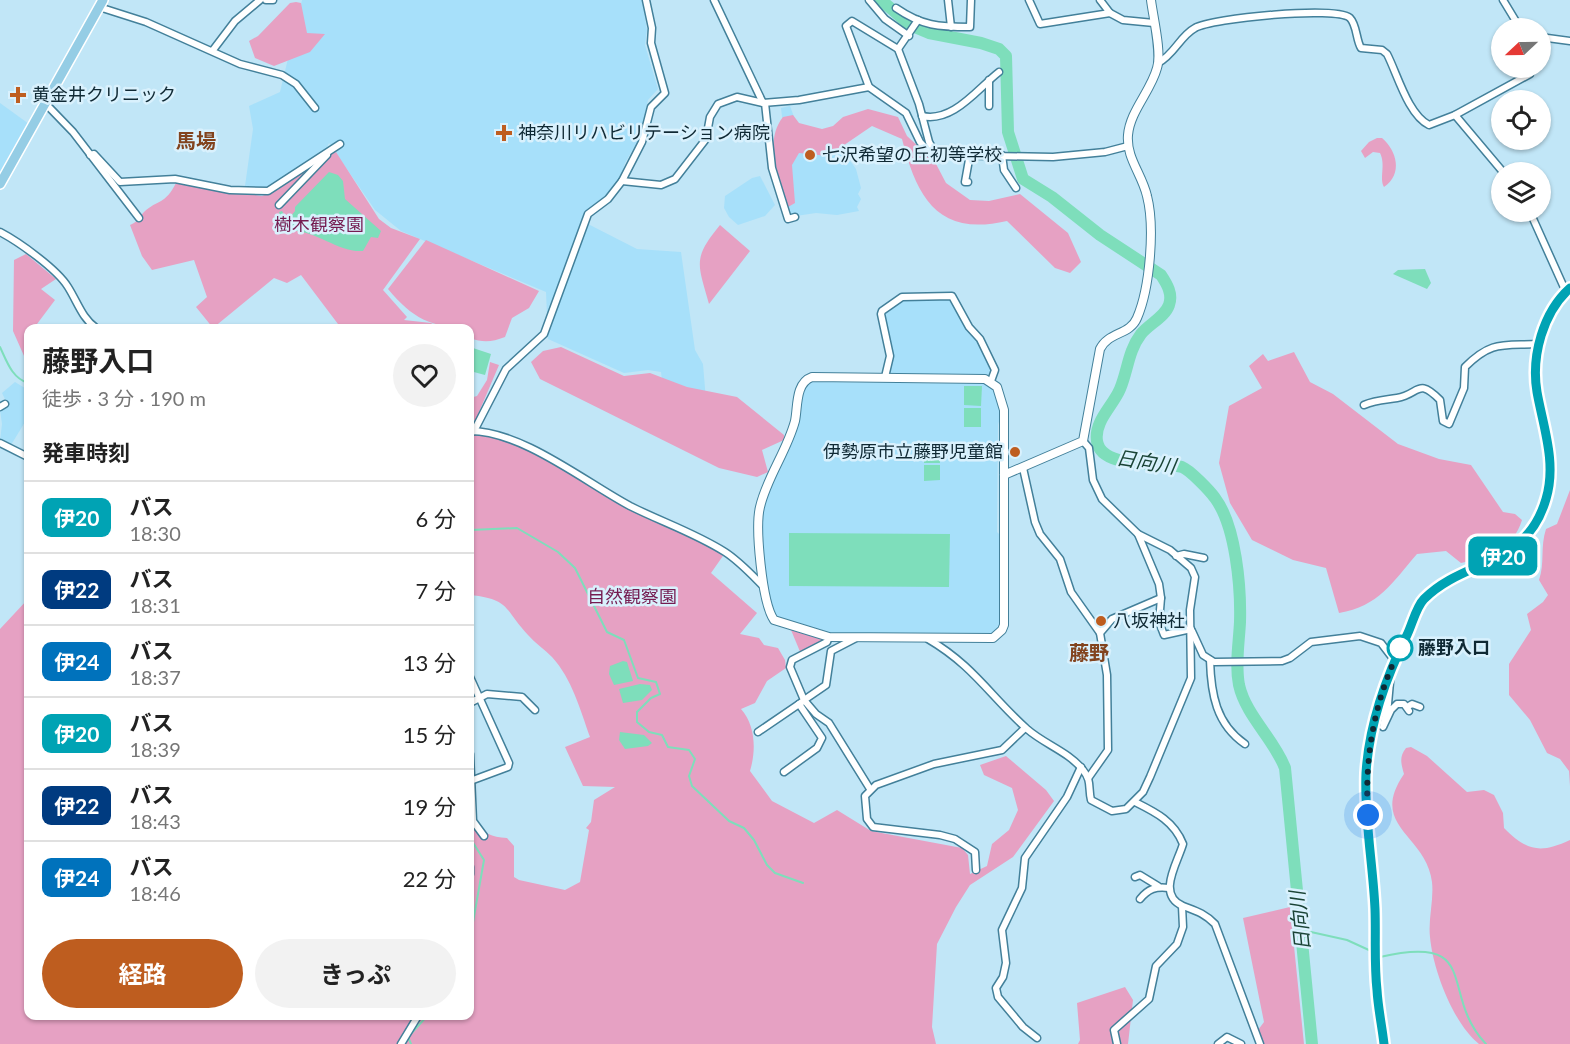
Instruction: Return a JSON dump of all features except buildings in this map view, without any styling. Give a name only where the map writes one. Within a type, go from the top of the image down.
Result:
[{"type":"main road","points":[[0,184],[101,4]]},
{"type":"street","points":[[213,50],[235,21],[260,0]]},
{"type":"street","points":[[266,0],[273,0]]},
{"type":"street","points":[[474,427],[506,369],[544,334],[588,214],[608,199],[622,181],[642,142],[651,107],[665,93],[651,43],[652,28],[646,0]]},
{"type":"street","points":[[714,0],[764,103],[772,168],[788,219],[795,217]]},
{"type":"street","points":[[869,0],[885,19],[910,35]]},
{"type":"street","points":[[948,0],[951,27]]},
{"type":"street","points":[[896,8],[917,22],[936,27],[970,27],[971,0]]},
{"type":"street","points":[[1029,0],[1040,24]]},
{"type":"street","points":[[1100,0],[1110,13],[1123,20],[1154,23]]},
{"type":"street","points":[[1151,0],[1158,63]]},
{"type":"street","points":[[1503,0],[1514,18]]},
{"type":"street","points":[[101,4],[213,50],[226,59],[269,70],[291,80],[315,108]]},
{"type":"street","points":[[1033,28],[1040,24],[1110,13]]},
{"type":"street","points":[[1083,441],[1100,349],[1108,338],[1134,324],[1150,263],[1152,243],[1147,196],[1128,146],[1131,121],[1158,63],[1186,34],[1206,23],[1282,13],[1344,15],[1353,23],[1361,48],[1382,50],[1387,54],[1402,88],[1422,121],[1429,124],[1455,114],[1522,78]]},
{"type":"street","points":[[946,156],[931,147],[898,49],[857,23],[849,22],[848,30],[869,87],[906,113],[920,142],[933,156],[942,158],[969,154],[1080,155],[1128,146]]},
{"type":"street","points":[[898,49],[917,22]]},
{"type":"street","points":[[1551,38],[1570,41]]},
{"type":"street","points":[[922,116],[941,117],[957,109],[999,72]]},
{"type":"street","points":[[988,80],[989,106]]},
{"type":"street","points":[[622,181],[657,185],[672,182],[706,139],[710,117],[718,104],[736,97],[764,103],[799,100],[869,87]]},
{"type":"street","points":[[45,104],[68,126],[140,218]]},
{"type":"street","points":[[1455,114],[1495,162]]},
{"type":"street","points":[[279,205],[340,144]]},
{"type":"street","points":[[90,155],[94,154],[99,158],[120,182],[175,179],[202,186],[257,193],[276,187],[312,160],[332,150]]},
{"type":"street","points":[[968,182],[965,182],[969,154]]},
{"type":"street","points":[[1005,156],[1004,170],[1016,188]]},
{"type":"street","points":[[1384,1044],[1377,991],[1375,906],[1366,773],[1371,741],[1392,664],[1423,599],[1468,571],[1503,556],[1516,546],[1537,518],[1546,500],[1547,431],[1536,379],[1539,344],[1552,309],[1569,290],[1535,222]]},
{"type":"street","points":[[0,232],[14,240],[64,281],[85,318],[92,324]]},
{"type":"street","points":[[885,377],[890,356],[880,314],[882,311],[902,297],[952,296],[969,327],[980,339],[995,370],[991,381]]},
{"type":"street","points":[[1364,405],[1379,398],[1398,398],[1417,388],[1426,388],[1440,400],[1443,421],[1449,424],[1464,388],[1465,367],[1481,351],[1495,346],[1539,344]]},
{"type":"street","points":[[812,377],[885,377],[991,381],[997,387],[1004,405],[1002,630],[993,638],[829,637],[774,620],[763,586],[760,506],[789,440],[802,382],[812,377]]},
{"type":"street","points":[[474,432],[514,442],[533,450],[629,506],[694,535],[727,553],[763,586]]},
{"type":"street","points":[[1004,475],[1083,441]]},
{"type":"street","points":[[928,638],[954,654],[971,669],[1025,728],[1081,767],[1089,777],[1090,800],[1112,811],[1126,809],[1143,792],[1171,731],[1176,708],[1191,678],[1194,572],[1176,556],[1138,534],[1099,496],[1093,480],[1089,448],[1083,441]]},
{"type":"street","points":[[0,443],[24,456]]},
{"type":"street","points":[[1023,468],[1035,522],[1040,534],[1060,559],[1071,592],[1100,633],[1107,675],[1108,750],[1089,777]]},
{"type":"street","points":[[1138,534],[1159,584],[1161,598],[1159,622],[1164,635],[1191,630]]},
{"type":"street","points":[[1176,556],[1184,554],[1204,558]]},
{"type":"street","points":[[1100,633],[1112,619],[1161,598]]},
{"type":"street","points":[[1191,630],[1203,655],[1210,660],[1223,663],[1282,661],[1290,658],[1311,642],[1360,636],[1381,643],[1392,664],[1392,681],[1383,726],[1394,705],[1404,704],[1408,709],[1412,704],[1420,706]]},
{"type":"street","points":[[829,637],[827,642],[792,660],[790,667],[804,700],[816,714],[829,723],[870,789]]},
{"type":"street","points":[[759,732],[823,688],[826,685],[831,651],[856,638]]},
{"type":"street","points":[[1210,660],[1214,695],[1221,719],[1233,735],[1245,744]]},
{"type":"street","points":[[474,688],[509,763],[508,767],[474,780]]},
{"type":"street","points":[[823,688],[826,695]]},
{"type":"street","points":[[474,700],[486,694],[522,697],[535,710]]},
{"type":"street","points":[[784,772],[817,748],[822,738],[803,701]]},
{"type":"street","points":[[976,870],[975,852],[956,839],[873,827],[867,819],[864,806],[865,796],[870,789],[934,764],[997,752],[1025,728]]},
{"type":"street","points":[[1037,1038],[1023,1027],[998,997],[996,988],[1003,977],[1006,963],[1002,930],[1022,888],[1025,858],[1067,797],[1081,767]]},
{"type":"street","points":[[1134,802],[1172,824],[1180,836],[1183,844],[1169,888],[1171,895],[1182,906],[1198,910],[1215,924],[1260,1044]]},
{"type":"street","points":[[474,822],[484,836]]},
{"type":"street","points":[[1135,877],[1140,875],[1158,886],[1169,888]]},
{"type":"street","points":[[1140,899],[1145,892],[1158,886]]},
{"type":"street","points":[[1117,1044],[1114,1030],[1149,999],[1156,966],[1177,944],[1183,927],[1182,906]]},
{"type":"street","points":[[401,1044],[416,1020]]},
{"type":"street","points":[[1218,1044],[1227,1037],[1241,1044]]},
{"type":"shaded area","points":[[302,0],[642,0],[647,30],[645,45],[658,89],[648,100],[640,137],[625,163],[619,183],[584,216],[590,225],[637,249],[681,252],[695,350],[703,364],[706,400],[663,388],[661,372],[648,370],[624,373],[548,339],[546,292],[401,231],[375,210],[329,143],[325,152],[312,158],[278,183],[265,188],[245,186],[253,129],[249,106],[280,92]]},
{"type":"shaded area","points":[[0,103],[29,124],[0,174]]},
{"type":"shaded area","name":"七沢希望の丘初等学校","points":[[790,106],[797,125],[835,140],[856,169],[861,188],[858,194],[861,199],[857,207],[859,211],[837,215],[816,213],[789,217],[775,168],[773,142],[783,126],[781,108]]},
{"type":"shaded area","points":[[329,172],[338,175],[343,181],[345,199],[381,231],[378,238],[371,237],[363,251],[344,248],[307,233],[289,231],[284,227],[279,212],[282,211],[289,224],[293,223],[291,216],[295,207]]},
{"type":"shaded area","points":[[760,176],[775,205],[765,216],[738,225],[729,217],[724,208],[725,196],[752,178]]},
{"type":"shaded area","points":[[1425,269],[1431,283],[1427,289],[1393,274],[1398,270]]},
{"type":"shaded area","points":[[904,299],[952,299],[966,327],[982,346],[992,369],[990,375],[889,374],[891,361],[885,315],[888,309]]},
{"type":"shaded area","points":[[474,348],[491,354],[485,375],[474,372]]},
{"type":"shaded area","points":[[15,382],[24,388],[24,424],[11,445],[0,441],[2,424],[0,410],[7,403],[2,393]]},
{"type":"shaded area","points":[[811,382],[992,384],[1002,410],[998,425],[997,532],[1001,536],[1000,630],[993,635],[828,634],[775,618],[765,580],[762,506],[791,440],[803,389]]},
{"type":"shaded area","points":[[964,386],[982,386],[981,406],[964,405]]},
{"type":"shaded area","points":[[964,408],[981,408],[981,427],[964,427]]},
{"type":"shaded area","points":[[924,447],[940,447],[940,463],[924,463]]},
{"type":"shaded area","points":[[924,465],[940,465],[940,480],[924,481]]},
{"type":"shaded area","points":[[789,533],[950,534],[949,587],[789,586]]},
{"type":"shaded area","points":[[623,661],[627,662],[633,681],[614,685],[609,674],[610,666]]},
{"type":"shaded area","points":[[640,684],[650,685],[652,690],[642,700],[623,703],[619,689]]},
{"type":"shaded area","points":[[620,732],[644,735],[652,743],[648,746],[625,749],[619,740]]},
{"type":"green space","points":[[290,3],[301,3],[307,33],[325,34],[310,52],[274,66],[255,58],[249,41],[258,36]]},
{"type":"green space","points":[[868,109],[898,117],[907,136],[935,162],[946,183],[970,200],[989,201],[1020,194],[1068,233],[1081,262],[1070,273],[1055,268],[1007,221],[983,224],[964,223],[947,218],[934,208],[924,195],[915,179],[902,139],[872,126],[828,156],[799,153],[792,165],[795,203],[788,207],[777,174],[773,150],[777,127],[783,117],[793,115],[799,123],[822,129],[833,126],[843,117]]},
{"type":"green space","points":[[1382,138],[1387,143],[1396,162],[1394,176],[1384,187],[1380,153],[1373,152],[1365,158],[1361,151],[1369,142]]},
{"type":"green space","name":"樹木観察園","points":[[336,152],[379,219],[391,228],[420,239],[383,290],[407,317],[404,320],[433,324],[338,324],[301,275],[287,283],[274,278],[218,324],[210,324],[196,307],[207,297],[194,260],[152,270],[142,256],[130,225],[149,208],[165,198],[176,183],[262,196],[279,189],[311,163]]},
{"type":"green space","points":[[720,225],[750,251],[709,304],[700,270],[701,254]]},
{"type":"green space","points":[[426,240],[539,291],[529,308],[512,318],[505,337],[492,341],[479,341],[474,339],[474,324],[437,324],[423,319],[405,307],[388,289]]},
{"type":"green space","points":[[26,254],[56,279],[41,289],[55,300],[37,324],[24,324],[24,356],[13,331],[14,260]]},
{"type":"green space","points":[[561,347],[624,376],[650,373],[687,387],[737,397],[784,435],[784,440],[762,450],[768,472],[757,477],[719,468],[540,379],[531,362],[543,351]]},
{"type":"green space","points":[[1294,352],[1310,382],[1333,394],[1398,444],[1439,459],[1471,465],[1503,512],[1515,514],[1522,520],[1513,538],[1499,550],[1461,563],[1446,551],[1417,554],[1392,584],[1375,599],[1353,610],[1339,613],[1326,568],[1293,560],[1252,540],[1230,503],[1219,463],[1229,406],[1262,388],[1249,366],[1263,354],[1268,361]]},
{"type":"green space","points":[[490,362],[499,365],[474,421],[474,397],[477,396],[487,380]]},
{"type":"green space","name":"自然観察園","points":[[474,433],[511,441],[532,450],[630,508],[725,553],[711,573],[757,613],[740,634],[759,638],[764,645],[778,648],[785,660],[786,668],[767,681],[755,703],[741,709],[752,731],[753,755],[750,771],[772,801],[814,823],[837,810],[871,831],[962,848],[968,855],[970,874],[987,866],[992,844],[1009,830],[1018,810],[1012,788],[984,775],[980,765],[1006,756],[1046,790],[1054,801],[1013,857],[970,885],[937,944],[932,1027],[936,1044],[0,1044],[0,629],[24,603],[24,1020],[474,1020],[474,812],[476,820],[483,830],[496,837],[507,838],[514,846],[514,877],[565,890],[580,882],[589,830],[586,828],[591,822],[594,800],[615,787],[583,786],[565,747],[590,737],[565,675],[552,657],[528,635],[505,607],[493,599],[474,596]]},
{"type":"green space","points":[[1570,490],[1570,786],[1569,771],[1560,759],[1547,753],[1530,720],[1509,695],[1509,664],[1531,630],[1527,614],[1543,602],[1548,595],[1539,580],[1544,536],[1546,529],[1557,524]]},
{"type":"green space","points":[[791,630],[824,640],[825,642],[801,654]]},
{"type":"green space","points":[[1411,747],[1427,756],[1467,792],[1484,790],[1494,795],[1503,813],[1504,828],[1520,842],[1534,848],[1542,848],[1570,840],[1570,1044],[1479,1044],[1453,1010],[1440,980],[1432,950],[1430,930],[1432,882],[1428,866],[1395,819],[1392,806],[1395,792],[1404,774],[1401,763],[1402,754],[1406,748]]},
{"type":"green space","points":[[1290,907],[1304,1044],[1257,1044],[1255,1034],[1264,1022],[1243,918]]},
{"type":"green space","points":[[1125,987],[1133,1000],[1128,1044],[1078,1044],[1080,1040],[1077,1003]]},
{"type":"waterway","name":"日向川","points":[[881,0],[910,25],[929,33],[981,43],[999,49],[1006,56],[1008,132],[1023,179],[1052,197],[1100,235],[1161,275],[1170,293],[1167,309],[1144,330],[1137,340],[1120,389],[1098,427],[1097,441],[1101,450],[1120,460],[1172,465],[1186,469],[1215,498],[1228,524],[1236,558],[1239,592],[1240,622],[1237,661],[1239,685],[1248,707],[1285,768],[1312,1044]]},
{"type":"waterway","points":[[0,347],[14,373],[24,382]]},
{"type":"waterway","points":[[474,530],[517,528],[558,552],[575,568],[607,632],[624,640],[638,678],[656,682],[660,694],[651,698],[637,712],[637,722],[649,732],[662,735],[668,747],[689,750],[695,759],[689,776],[692,786],[729,821],[744,828],[754,840],[767,865],[775,873],[803,883]]},
{"type":"waterway","points":[[474,844],[484,860],[474,916]]},
{"type":"waterway","points":[[1302,930],[1347,940],[1371,951]]},
{"type":"waterway","points":[[1380,957],[1412,952],[1434,953],[1447,961],[1454,973],[1472,1025],[1486,1044]]},
{"type":"waterway","points":[[409,1036],[423,1020]]},
{"type":"waterway","points":[[408,1037],[411,1044]]},
{"type":"bus line","name":"伊20","points":[[1384,1044],[1377,991],[1375,906],[1366,793],[1366,773],[1371,741],[1391,668],[1423,599],[1450,581],[1503,556],[1516,546],[1537,518],[1546,500],[1548,493],[1547,431],[1537,389],[1537,360],[1544,326],[1552,309],[1570,288]]},
{"type":"place","name":"黄金井クリニック","points":[[18,95]]},
{"type":"place","name":"神奈川リハビリテーション病院","points":[[504,133]]},
{"type":"place","name":"七沢希望の丘初等学校","points":[[810,155]]},
{"type":"place","name":"伊勢原市立藤野児童館","points":[[1015,452]]},
{"type":"place","name":"八坂神社","points":[[1101,621]]},
{"type":"place","name":"藤野入口","points":[[1400,648]]},
{"type":"district","name":"馬場","points":[[196,141]]},
{"type":"district","name":"藤野","points":[[1089,653]]},
{"type":"route","points":[[1368,815],[1366,773],[1371,741],[1391,668],[1403,643],[1400,648]]}]
